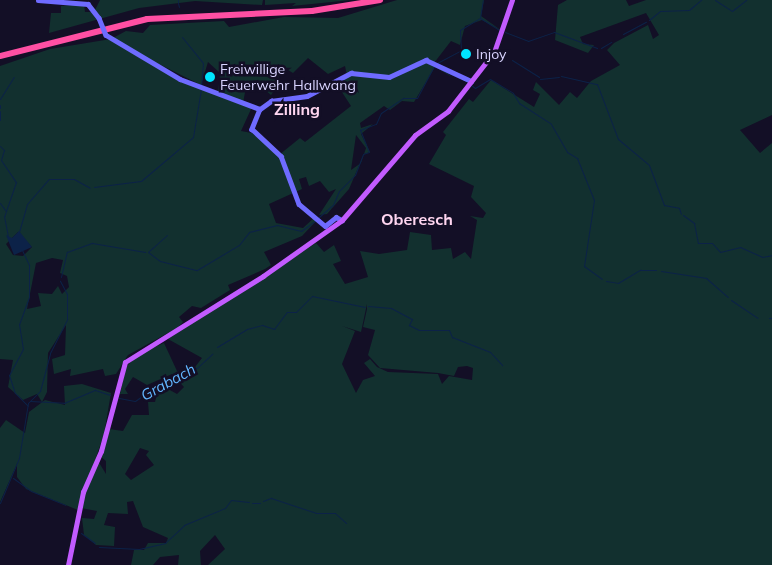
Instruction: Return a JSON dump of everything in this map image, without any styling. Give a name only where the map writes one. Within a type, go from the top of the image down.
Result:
[{"type":"highway","points":[[0,56],[140,20],[265,11],[363,0]]},
{"type":"highway","points":[[0,52],[143,16],[328,10],[380,0]]},
{"type":"main road","points":[[68,565],[78,525],[83,492],[100,450],[125,362],[303,249],[342,220],[414,135],[448,111],[471,82],[500,43],[512,0]]},
{"type":"street","points":[[38,0],[88,4],[99,18],[106,35],[180,79],[260,109]]},
{"type":"street","points":[[342,220],[336,217],[325,226],[319,218],[299,204],[281,156],[252,130],[260,109],[271,101],[307,96],[354,72],[385,77],[421,61],[437,63],[471,82]]},
{"type":"green space","points":[[100,0],[263,0],[262,5],[195,1],[139,8],[49,33],[51,13],[61,13],[61,6],[84,4],[85,12],[94,12]]},
{"type":"green space","points":[[265,0],[351,0],[292,6],[296,3],[265,5]]},
{"type":"green space","points":[[397,0],[484,0],[481,16],[502,31],[482,20],[465,26],[460,45],[451,41],[434,63],[452,77],[435,67],[414,102],[402,101],[390,110],[384,106],[360,123],[361,128],[373,124],[361,134],[370,152],[364,154],[366,148],[356,135],[351,170],[360,164],[349,189],[327,214],[319,215],[336,189],[329,192],[320,181],[309,186],[306,177],[299,179],[302,189],[269,204],[276,223],[303,228],[316,216],[318,219],[302,236],[264,252],[271,265],[228,285],[230,290],[201,308],[192,306],[179,317],[183,322],[177,328],[128,355],[116,374],[105,376],[103,369],[70,376],[71,369],[54,374],[52,359],[65,355],[66,325],[48,353],[47,392],[42,402],[37,394],[23,400],[8,387],[13,360],[0,359],[0,66],[50,49],[111,39],[126,31],[143,33],[150,25],[224,21],[229,27],[284,17],[338,18]],"holes":[[[133,51],[201,85],[208,62],[220,73],[218,92],[183,81]],[[308,58],[328,74],[345,66],[347,76],[336,83],[351,106],[305,142],[300,138],[279,155],[252,133],[241,131],[252,107],[243,103],[248,83],[260,86],[271,95],[279,84],[278,64],[293,73]],[[18,232],[32,247],[23,256],[13,255],[6,244]],[[52,258],[63,260],[60,273],[67,276],[69,287],[62,294],[58,286],[52,294],[38,293],[41,306],[27,309],[36,263]]]},
{"type":"green space","points":[[567,0],[626,0],[629,6],[646,0],[772,0],[772,115],[740,130],[760,153],[772,143],[772,565],[208,565],[225,549],[215,535],[200,551],[201,565],[178,565],[179,555],[160,557],[153,565],[131,565],[134,550],[144,550],[148,543],[166,543],[168,538],[143,527],[133,501],[127,502],[128,514],[108,513],[104,525],[115,527],[114,546],[96,545],[84,535],[82,518],[94,519],[97,511],[81,508],[82,502],[98,461],[106,474],[106,461],[100,456],[109,429],[123,431],[132,415],[149,415],[148,402],[155,402],[157,394],[168,389],[177,394],[184,387],[172,374],[147,385],[133,377],[125,389],[128,394],[120,394],[126,367],[137,355],[164,343],[177,371],[195,367],[202,358],[168,339],[316,243],[324,252],[334,245],[341,261],[333,264],[345,284],[368,277],[360,251],[379,254],[407,250],[410,232],[431,235],[432,250],[451,248],[453,259],[465,252],[471,259],[477,220],[470,216],[483,218],[486,213],[471,197],[474,186],[429,164],[446,135],[443,132],[469,99],[473,102],[491,80],[534,107],[540,94],[533,90],[536,82],[559,105],[570,92],[577,98],[591,81],[620,65],[607,50],[614,43],[648,25],[653,39],[659,35],[646,13],[580,37],[583,44],[594,45],[588,53],[555,40],[558,5]],"holes":[[[367,304],[363,327],[375,330],[368,355],[380,368],[438,373],[454,376],[458,367],[467,366],[473,368],[472,380],[449,376],[442,384],[438,374],[388,372],[377,367],[370,359],[364,363],[375,376],[363,380],[356,393],[342,364],[355,331],[342,326],[361,332]],[[140,448],[149,451],[146,455],[154,465],[131,480],[125,474]]]},
{"type":"green space","points":[[82,384],[111,393],[104,434],[78,510],[26,489],[17,477],[17,464],[0,502],[0,428],[6,420],[25,433],[29,412],[45,400],[65,405],[64,386]]},
{"type":"water","points":[[19,231],[32,247],[14,255],[6,235],[12,238]]},
{"type":"waterway","points":[[437,63],[461,50],[460,30],[480,18],[483,0]]},
{"type":"waterway","points":[[649,20],[660,11],[689,10],[701,0]]},
{"type":"waterway","points":[[715,0],[732,11],[746,0]]},
{"type":"waterway","points":[[178,3],[179,7]]},
{"type":"waterway","points":[[480,18],[499,30]]},
{"type":"waterway","points":[[623,34],[646,22]]},
{"type":"waterway","points":[[505,32],[528,41],[554,32],[597,48]]},
{"type":"waterway","points":[[182,37],[203,63],[201,85]]},
{"type":"waterway","points":[[601,48],[611,42]]},
{"type":"waterway","points":[[512,60],[539,77]]},
{"type":"waterway","points":[[319,217],[333,205],[339,191],[355,175],[363,154],[369,152],[360,130],[376,124],[381,113],[403,98],[417,98],[434,66]]},
{"type":"waterway","points":[[444,71],[466,81]]},
{"type":"waterway","points":[[561,76],[597,84],[618,139],[649,165],[664,205],[679,208],[681,214]]},
{"type":"waterway","points":[[0,99],[14,77]]},
{"type":"waterway","points":[[540,79],[559,77]]},
{"type":"waterway","points":[[471,85],[475,88],[490,79],[513,93],[519,103],[551,124],[567,152],[577,158],[594,200],[584,266],[602,279]]},
{"type":"waterway","points":[[94,187],[141,181],[193,137],[201,89]]},
{"type":"waterway","points":[[0,111],[0,120]]},
{"type":"waterway","points":[[0,146],[4,150],[1,160],[16,182],[4,216],[8,236]]},
{"type":"waterway","points":[[19,232],[27,204],[49,179],[74,179],[90,188]]},
{"type":"waterway","points":[[0,203],[5,210]]},
{"type":"waterway","points":[[683,215],[694,223],[698,243],[712,243],[720,252],[740,247],[762,257],[772,255]]},
{"type":"waterway","points":[[167,235],[148,252],[160,261],[197,270],[239,245],[249,232],[277,225],[301,231],[316,220]]},
{"type":"waterway","points":[[61,277],[67,252],[92,243],[145,252]]},
{"type":"waterway","points":[[22,250],[29,265],[29,297],[19,324],[23,349],[9,375],[15,393],[28,406]]},
{"type":"waterway","points":[[606,281],[618,283],[640,270],[656,270]]},
{"type":"waterway","points":[[661,271],[706,278],[728,297]]},
{"type":"waterway","points":[[0,503],[19,458],[28,403],[40,391],[50,353],[67,319],[67,294],[60,281]]},
{"type":"waterway","name":"Grabach","points":[[217,347],[247,329],[262,325],[274,329],[287,312],[296,312],[312,296],[365,307]]},
{"type":"waterway","points":[[731,300],[758,318]]},
{"type":"waterway","name":"Grabach","points":[[368,306],[391,308],[412,319],[409,325],[419,330],[449,330],[452,337],[490,352],[502,365]]},
{"type":"waterway","name":"Grabach","points":[[119,398],[135,401],[165,380],[197,368],[212,354]]},
{"type":"waterway","name":"Grabach","points":[[30,401],[64,403],[95,390],[110,395]]},
{"type":"waterway","points":[[13,478],[31,491],[65,505]]},
{"type":"waterway","points":[[263,501],[271,498],[316,513],[335,513],[346,523]]},
{"type":"waterway","points":[[99,547],[139,549],[165,543],[184,525],[225,508],[231,500],[249,502]]},
{"type":"waterway","points":[[252,503],[260,503]]},
{"type":"waterway","points":[[81,533],[95,543]]},
{"type":"place","name":"Injoy","points":[[466,54]]},
{"type":"place","name":"Freiwillige Feuerwehr Hallwang","points":[[210,77]]},
{"type":"district","name":"Zilling","points":[[297,109]]},
{"type":"district","name":"Oberesch","points":[[417,219]]}]
